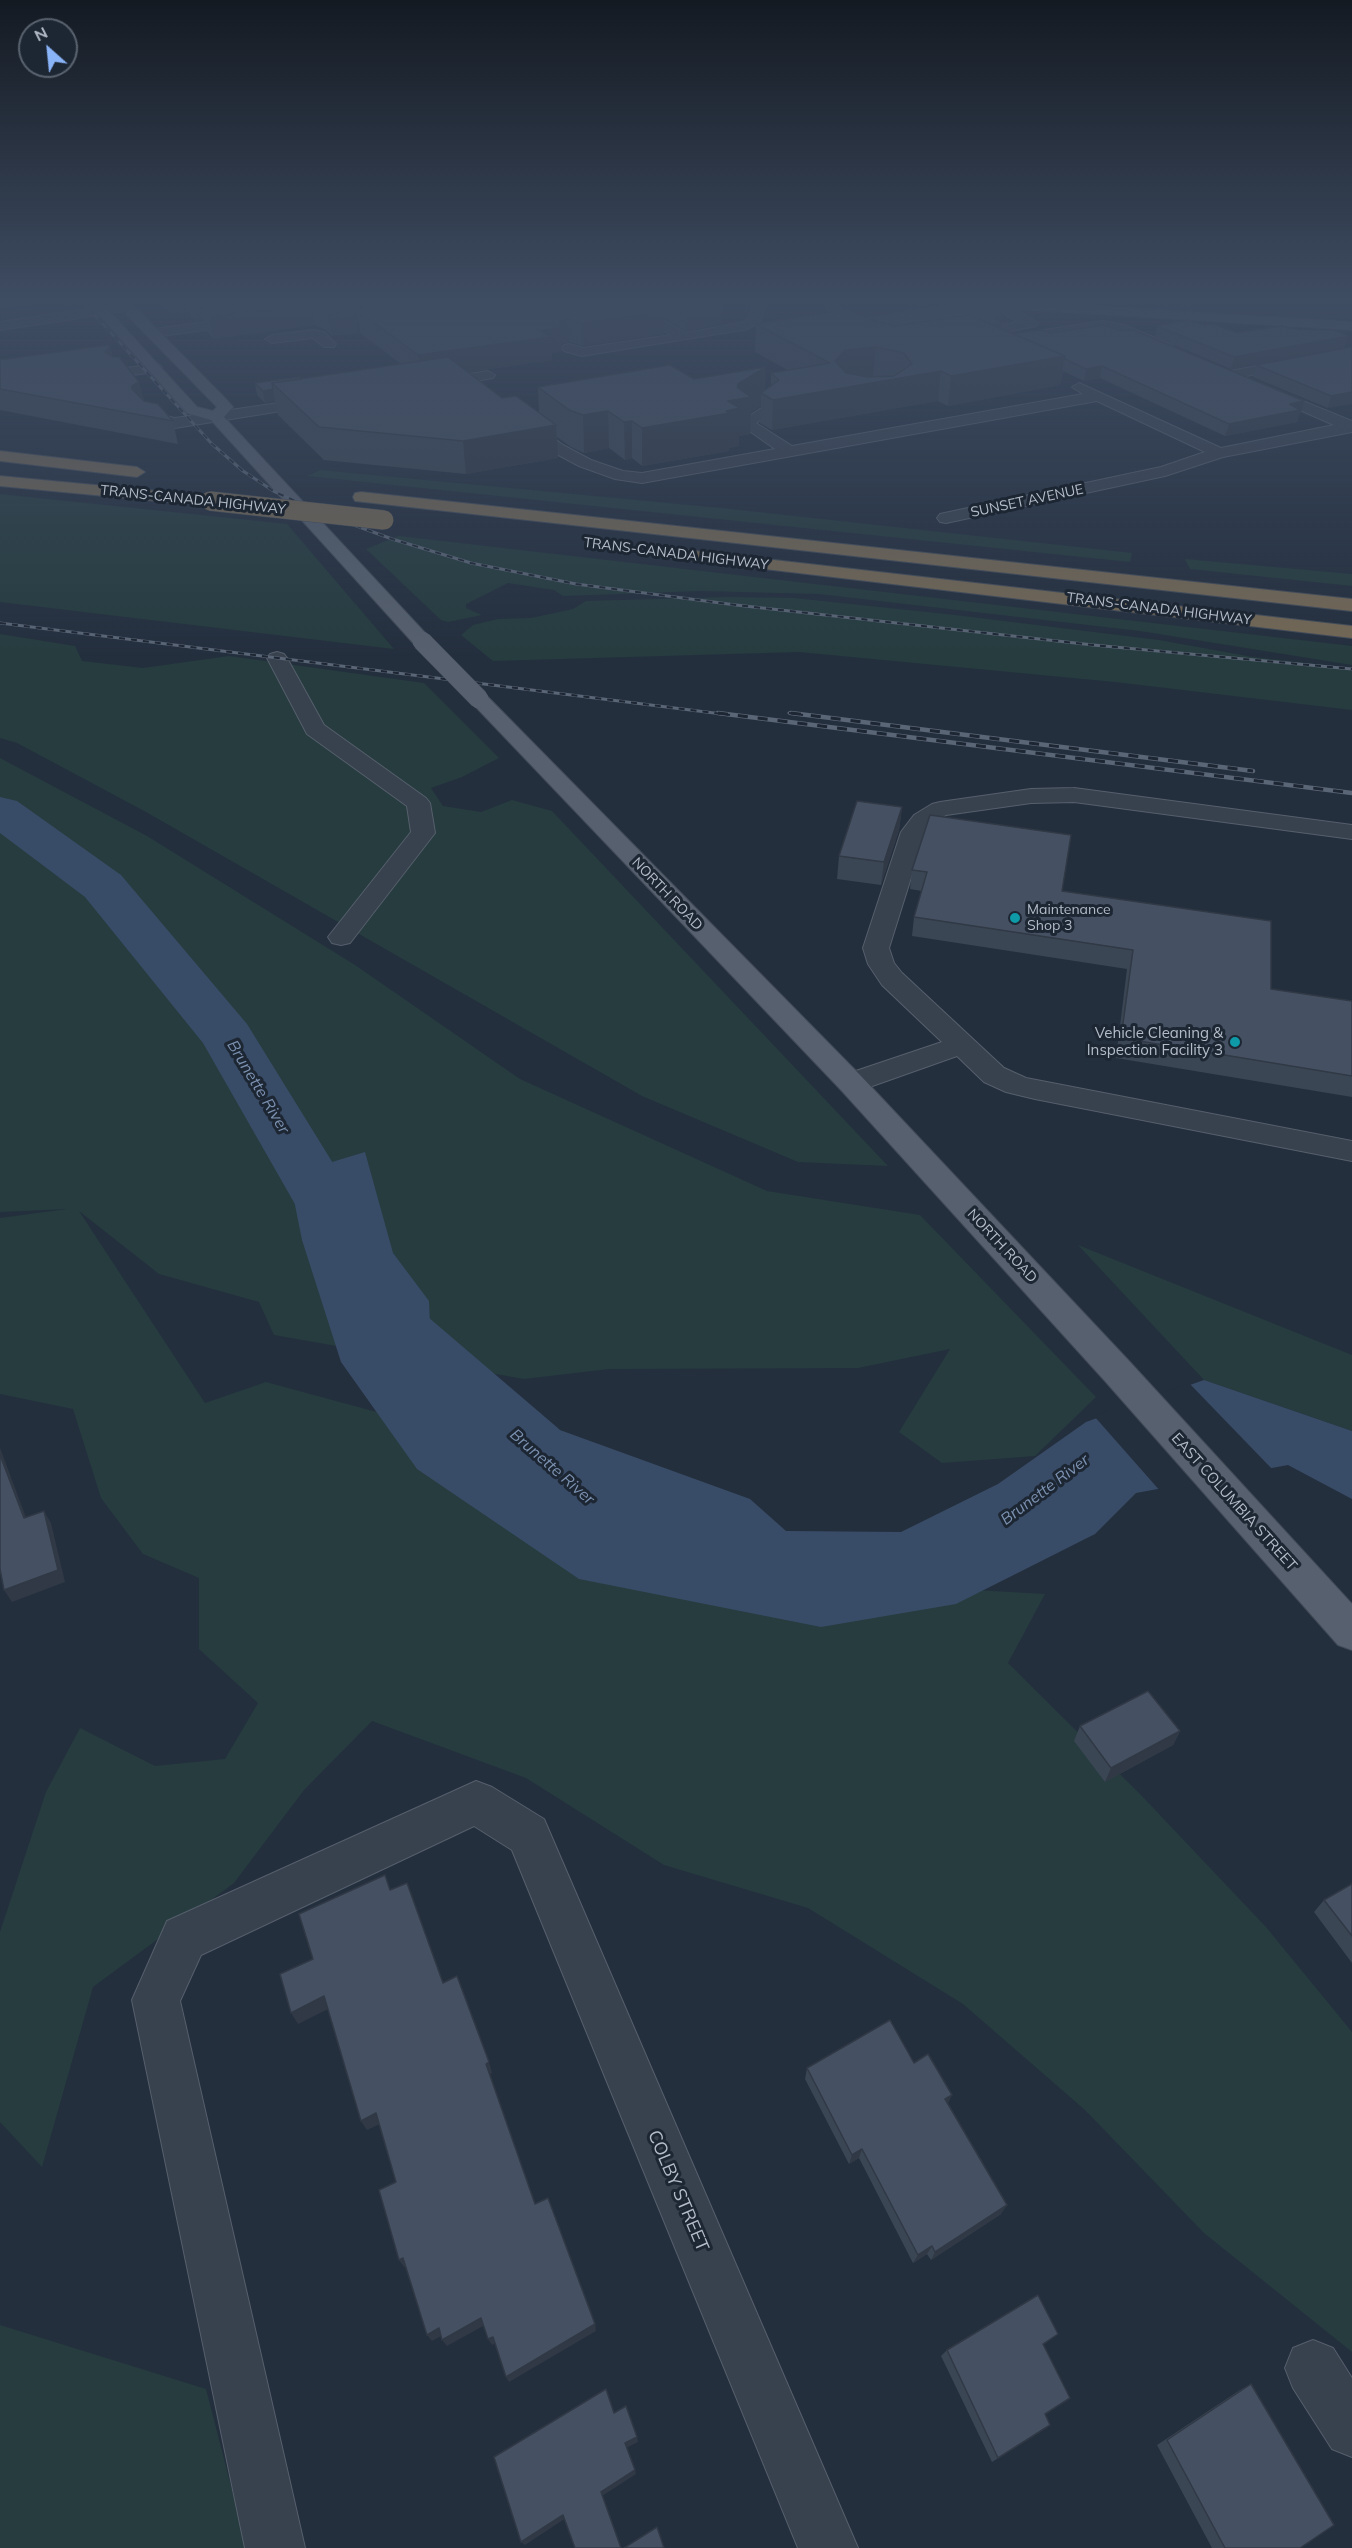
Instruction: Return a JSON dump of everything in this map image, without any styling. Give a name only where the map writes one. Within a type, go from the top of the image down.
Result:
[{"type":"highway","name":"TRANS-CANADA HIGHWAY","points":[[0,457],[150,473]]},
{"type":"highway","name":"TRANS-CANADA HIGHWAY","points":[[0,482],[210,501],[390,521]]},
{"type":"highway","name":"TRANS-CANADA HIGHWAY","points":[[256,485],[303,491]]},
{"type":"highway","name":"TRANS-CANADA HIGHWAY","points":[[355,497],[1352,605]]},
{"type":"highway","name":"TRANS-CANADA HIGHWAY","points":[[644,550],[1352,632]]},
{"type":"main road","name":"NORTH ROAD","points":[[219,420],[312,520],[361,577],[851,1083],[1118,1371]]},
{"type":"main road","name":"EAST COLUMBIA STREET","points":[[1118,1371],[1215,1482],[1352,1632]]},
{"type":"street","points":[[161,420],[175,423],[196,420]]},
{"type":"street","points":[[521,420],[571,456],[602,470],[628,477],[653,476],[966,420]]},
{"type":"street","points":[[750,420],[746,424],[790,452]]},
{"type":"street","points":[[921,420],[932,426]]},
{"type":"street","points":[[1149,420],[1219,453]]},
{"type":"street","points":[[1335,420],[1351,427]]},
{"type":"street","name":"SUNSET AVENUE","points":[[946,518],[1165,471],[1219,453],[1351,427]]},
{"type":"street","points":[[277,658],[315,729],[418,803],[423,833],[341,937]]},
{"type":"street","points":[[1352,832],[1074,795],[1031,796],[940,810],[922,820],[913,832],[876,948],[881,964],[892,980],[994,1075],[1035,1090],[1352,1151]]},
{"type":"street","points":[[851,1083],[962,1045]]},
{"type":"street","name":"COLBY STREET","points":[[275,2548],[156,2000],[184,1938],[476,1802],[528,1835],[828,2548]]},
{"type":"street","points":[[1313,2368],[1352,2429]]},
{"type":"green space","points":[[320,470],[721,508],[1132,553],[1130,562],[307,476]]},
{"type":"green space","points":[[0,494],[287,524],[394,649],[0,602]]},
{"type":"green space","points":[[399,536],[1352,646],[1352,665],[1140,631],[819,594],[701,591],[563,596],[554,590],[508,583],[466,604],[466,608],[482,615],[448,622],[441,620],[366,549]]},
{"type":"green space","points":[[1185,559],[1352,574],[1352,586],[1190,569]]},
{"type":"green space","points":[[729,597],[794,598],[955,615],[1159,640],[1253,657],[1323,665],[1352,671],[1352,710],[1115,682],[799,652],[493,661],[461,635],[473,625],[498,619],[531,618],[573,609],[586,601]]},
{"type":"green space","points":[[0,634],[75,646],[82,661],[143,668],[229,656],[424,683],[499,758],[462,777],[431,788],[443,806],[481,812],[512,800],[552,811],[888,1166],[798,1162],[642,1096],[146,812],[17,743],[0,738]]},
{"type":"green space","points":[[0,758],[147,836],[355,965],[520,1079],[767,1191],[920,1215],[1096,1397],[1035,1456],[942,1463],[899,1432],[950,1349],[858,1368],[609,1369],[524,1379],[274,1335],[259,1302],[159,1274],[79,1211],[205,1403],[266,1382],[491,1443],[835,1582],[1045,1594],[1008,1663],[1141,1795],[1266,1927],[1352,2032],[1352,2352],[1204,2233],[1085,2110],[963,2004],[808,1908],[664,1865],[526,1778],[372,1721],[304,1790],[234,1883],[93,1987],[42,2167],[0,2122],[0,1932],[46,1792],[80,1728],[155,1766],[225,1759],[258,1703],[199,1649],[199,1578],[143,1554],[101,1498],[73,1409],[0,1394],[0,1218],[67,1209],[0,1212]]},
{"type":"green space","points":[[1078,1245],[1352,1355],[1352,1431],[1204,1380]]},
{"type":"green space","points":[[0,2325],[206,2389],[247,2548],[0,2548]]},
{"type":"water","points":[[365,1152],[393,1253],[429,1301],[432,1373],[502,1409],[750,1499],[786,1531],[901,1532],[998,1484],[1086,1422],[1204,1380],[1352,1431],[1352,1499],[1288,1465],[1136,1493],[1095,1534],[956,1604],[821,1627],[579,1579],[417,1469],[341,1362],[302,1240],[289,1175]]},
{"type":"pier","points":[[1189,1383],[1274,1471],[1161,1492],[1094,1416]]},
{"type":"building","points":[[311,420],[549,420],[556,425],[463,441],[319,427]]},
{"type":"building","points":[[621,420],[689,420],[642,428],[632,421]]},
{"type":"building","points":[[1220,420],[1250,420],[1229,424]]},
{"type":"building","points":[[857,801],[902,807],[884,862],[839,856]]},
{"type":"building","points":[[930,815],[1071,835],[1062,891],[1271,921],[1271,989],[1352,1001],[1352,1076],[1121,1038],[1133,950],[914,917],[927,872],[912,870]]},
{"type":"building","points":[[0,1455],[24,1518],[44,1511],[58,1570],[4,1590],[0,1569]]},
{"type":"building","points":[[1148,1691],[1180,1731],[1111,1768],[1080,1726]]},
{"type":"building","points":[[385,1875],[390,1890],[407,1883],[443,1983],[457,1976],[489,2062],[486,2064],[535,2204],[548,2198],[595,2324],[506,2377],[493,2337],[488,2339],[481,2318],[442,2340],[439,2328],[427,2335],[403,2258],[399,2260],[379,2190],[396,2182],[376,2113],[361,2121],[324,1996],[291,2013],[280,1974],[313,1959],[299,1914]]},
{"type":"building","points":[[1352,1884],[1352,1936],[1324,1900]]},
{"type":"building","points":[[890,2020],[914,2063],[928,2054],[952,2095],[945,2099],[1007,2205],[935,2252],[932,2246],[918,2255],[862,2149],[852,2155],[807,2068]]},
{"type":"building","points":[[1038,2295],[1058,2334],[1043,2344],[1070,2398],[1045,2414],[1050,2425],[998,2458],[947,2350]]},
{"type":"building","points":[[1251,2384],[1334,2525],[1300,2548],[1225,2548],[1167,2440]]},
{"type":"building","points":[[606,2389],[614,2413],[626,2406],[637,2437],[625,2443],[635,2470],[601,2492],[621,2548],[575,2548],[563,2515],[521,2542],[494,2457]]},
{"type":"building","points":[[657,2527],[664,2548],[624,2548]]},
{"type":"waterway","name":"Brunette River","points":[[0,811],[103,886],[227,1036],[404,1335],[533,1450]]},
{"type":"railway","points":[[190,420],[212,444],[243,471],[275,492],[332,517],[392,539],[471,563],[576,584],[736,605],[1093,645],[1352,669]]},
{"type":"railway","points":[[0,623],[730,715]]},
{"type":"railway","points":[[718,713],[1352,793]]},
{"type":"railway","points":[[789,713],[803,715]]},
{"type":"railway","points":[[791,713],[1253,771]]},
{"type":"place","name":"Maintenance Shop 3","points":[[1015,918]]},
{"type":"place","name":"Vehicle Cleaning & Inspection Facility 3","points":[[1235,1042]]}]
